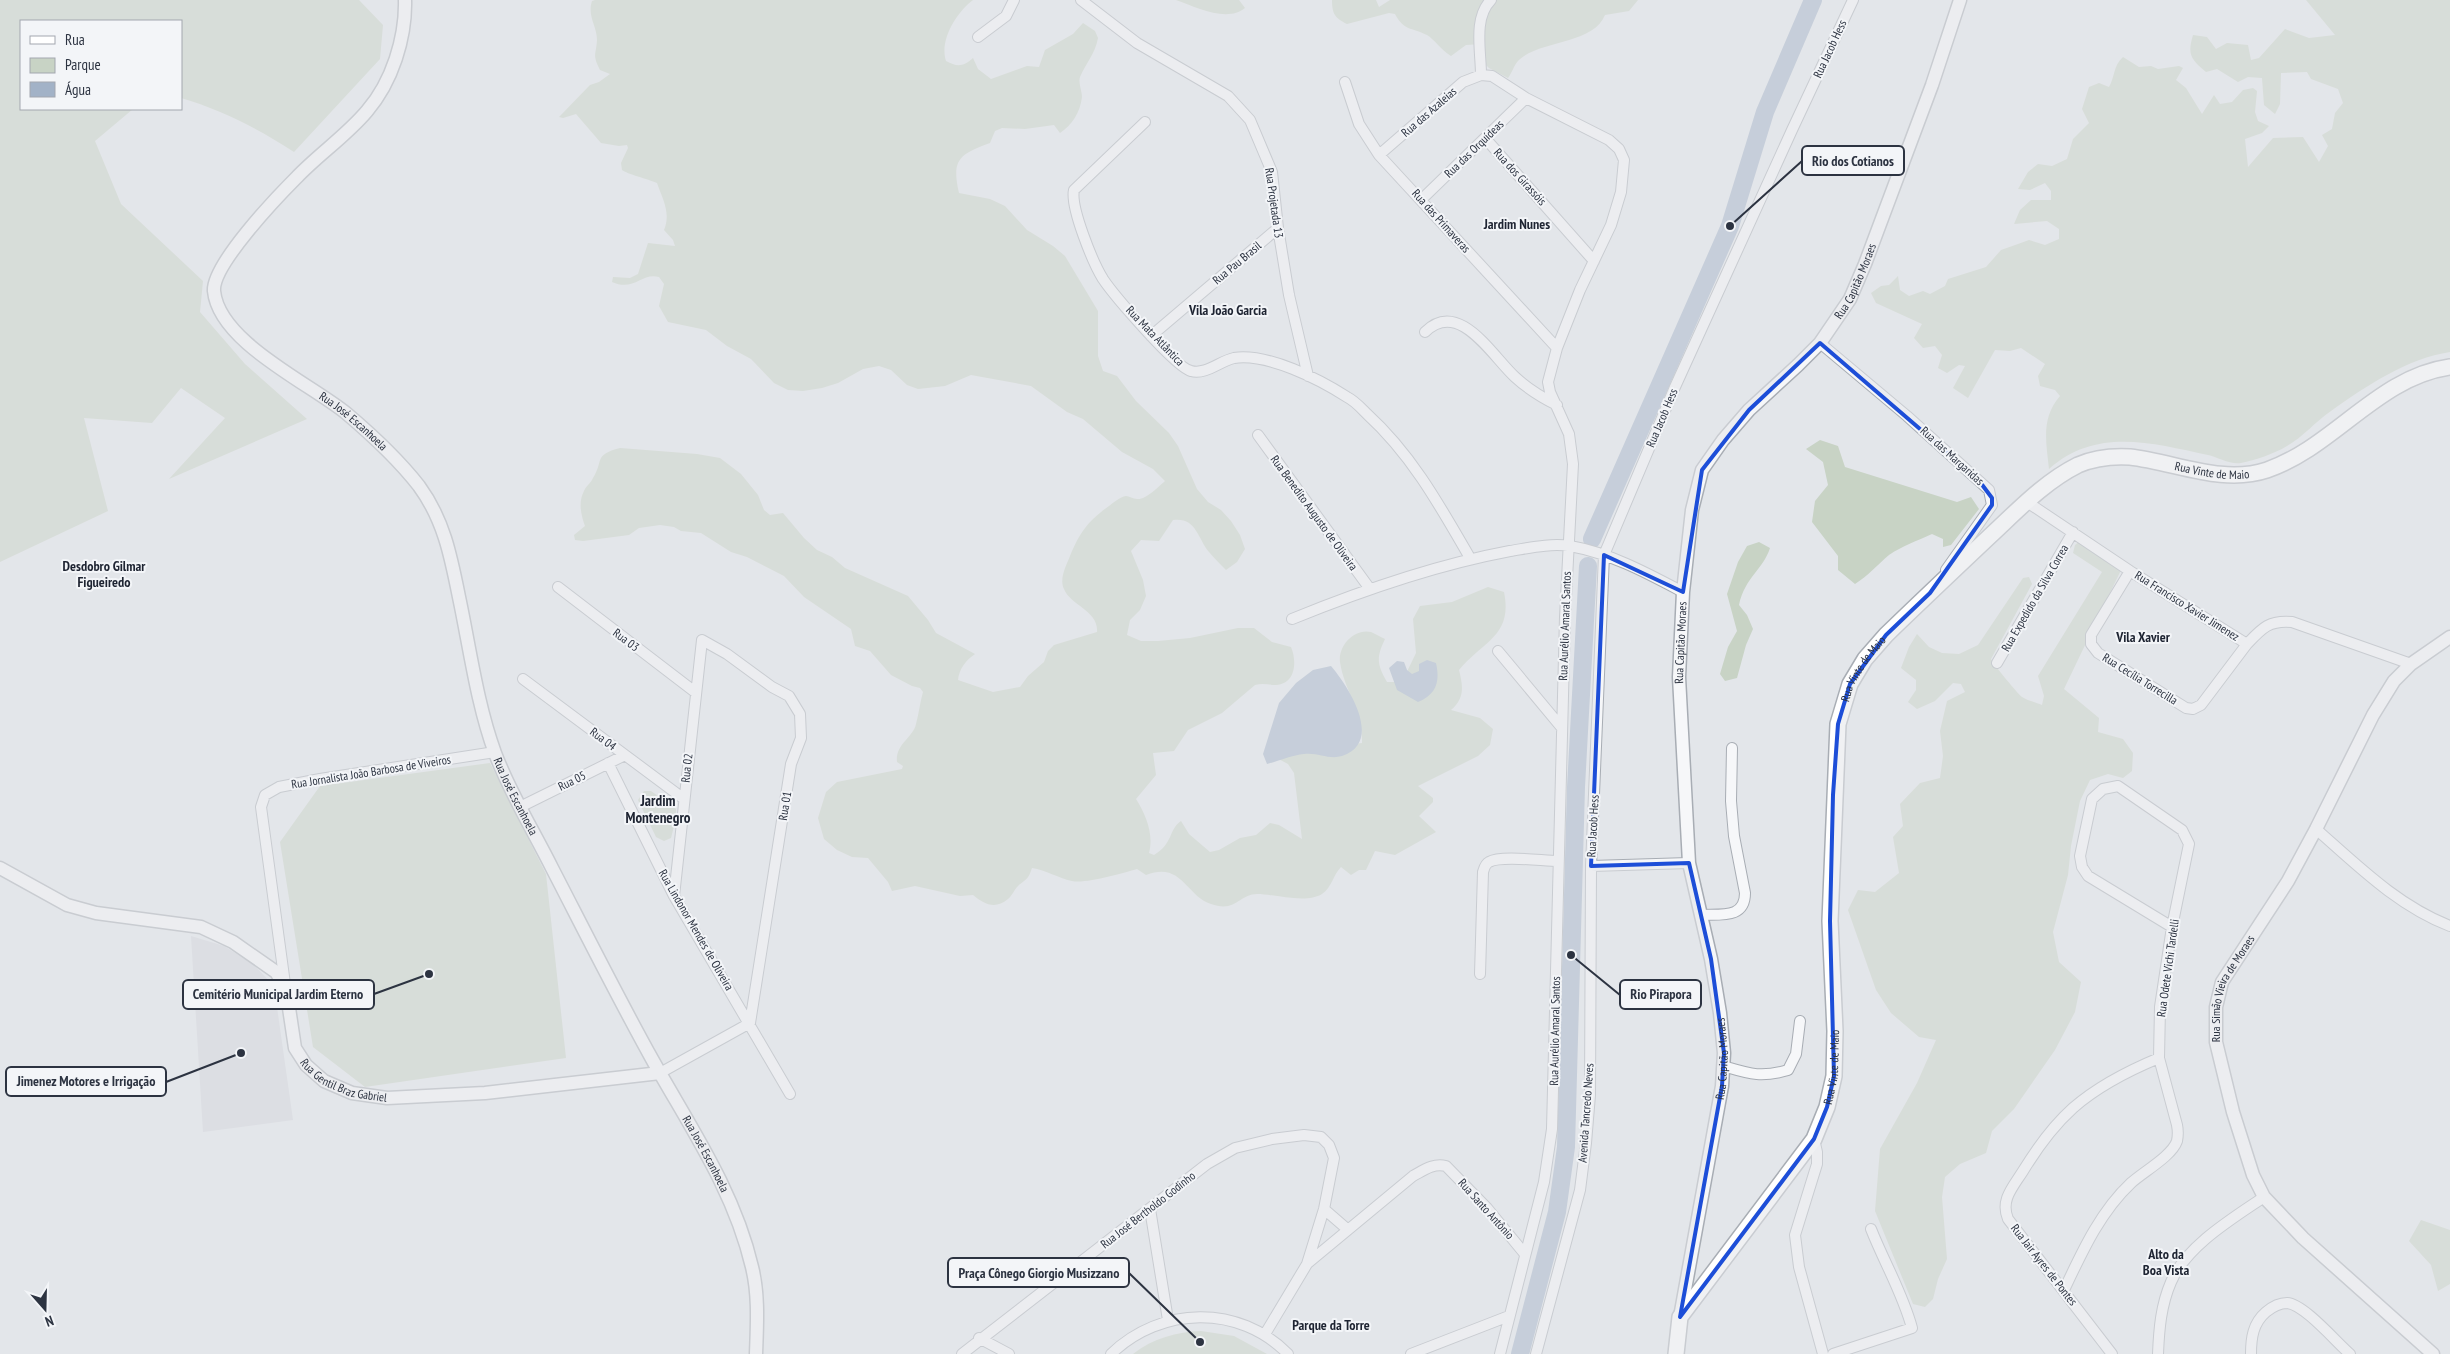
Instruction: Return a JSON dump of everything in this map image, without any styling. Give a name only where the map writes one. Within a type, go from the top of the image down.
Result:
[{"type":"main road","name":"Rua Vinte de Maio","points":[[1680,1317],[1814,1139],[1827,1107],[1834,1076],[1835,1031],[1830,921],[1838,724],[1850,684],[1866,659],[1886,635],[2027,502],[2058,477],[2080,464],[2103,457],[2130,457],[2217,474],[2246,474],[2266,470],[2289,461],[2314,446],[2379,398],[2410,379],[2432,370],[2450,367]]},
{"type":"main road","name":"Rua Capitão Moraes","points":[[1676,1354],[1680,1317]]},
{"type":"street","name":"Rua José Escanhoela","points":[[405,0],[402,38],[394,66],[367,112],[297,176],[231,251],[217,272],[214,290],[219,307],[231,327],[262,356],[343,411],[390,452],[434,507],[447,538],[482,704],[495,752],[520,807],[660,1073],[706,1150],[738,1215],[753,1270],[758,1316],[756,1354]]},
{"type":"street","points":[[978,37],[1006,16],[1014,0]]},
{"type":"street","name":"Rua Projetada 13","points":[[1081,0],[1137,43],[1228,96],[1250,120],[1272,172],[1278,228],[1297,334],[1308,376]]},
{"type":"street","points":[[1481,75],[1480,19],[1484,9],[1491,0]]},
{"type":"street","name":"Rua Jacob Hess","points":[[1591,866],[1604,555],[1683,369],[1792,130],[1854,0]]},
{"type":"street","name":"Rua Capitão Moraes","points":[[1680,1317],[1722,1086],[1723,1066],[1720,1013],[1689,863],[1679,677],[1683,592],[1692,510],[1702,470],[1749,410],[1820,343],[1850,299],[1932,85],[1960,0]]},
{"type":"street","name":"Rua Aurélio Amaral Santos","points":[[1481,75],[1492,76],[1526,98],[1609,140],[1619,149],[1624,160],[1622,192],[1611,225],[1557,348],[1548,382],[1550,392],[1569,434],[1573,464],[1568,546],[1562,728],[1552,1129],[1544,1182],[1524,1253],[1500,1354]]},
{"type":"street","name":"Rua das Azaleias","points":[[1380,155],[1463,82],[1481,75]]},
{"type":"street","name":"Rua das Primaveras","points":[[1345,82],[1358,124],[1380,155],[1557,348]]},
{"type":"street","name":"Rua das Orquídeas","points":[[1422,199],[1526,98]]},
{"type":"street","name":"Rua Mata Atlântica","points":[[1145,122],[1077,184],[1073,196],[1092,260],[1104,280],[1151,336],[1179,364],[1191,372],[1203,370],[1233,358],[1252,357],[1308,376],[1349,398],[1382,427],[1415,466],[1470,558]]},
{"type":"street","name":"Rua dos Girassóis","points":[[1485,138],[1594,261]]},
{"type":"street","name":"Rua Pau Brasil","points":[[1151,336],[1278,228]]},
{"type":"street","points":[[1425,332],[1433,324],[1446,320],[1459,323],[1473,333],[1527,388],[1557,406]]},
{"type":"street","name":"Rua das Margaridas","points":[[1820,343],[1907,416],[1990,490],[1992,505],[1930,593]]},
{"type":"street","name":"Rua Benedito Augusto de Oliveira","points":[[1258,435],[1370,589]]},
{"type":"street","name":"Rua Francisco Xavier Jimenez","points":[[2027,502],[2130,571],[2247,644],[2263,628],[2270,624],[2278,621],[2292,622],[2411,664]]},
{"type":"street","name":"Rua Expedido da Silva Correa","points":[[1997,663],[2073,532]]},
{"type":"street","points":[[1292,619],[1370,589],[1470,558],[1540,546],[1568,546],[1604,555],[1642,570],[1683,592]]},
{"type":"street","name":"Rua Cecília Torrecilla","points":[[2130,571],[2091,635],[2091,644],[2098,653],[2186,708],[2194,709],[2201,705],[2247,644]]},
{"type":"street","name":"Rua 03","points":[[558,587],[695,692]]},
{"type":"street","name":"Rua Simão Vieira de Moraes","points":[[2433,1354],[2303,1238],[2264,1197],[2253,1174],[2233,1112],[2216,1042],[2216,1007],[2222,982],[2288,880],[2316,829],[2373,715],[2394,681],[2411,664],[2450,637]]},
{"type":"street","name":"Rua 02","points":[[674,896],[702,640]]},
{"type":"street","name":"Rua 01","points":[[702,640],[789,696],[800,714],[801,738],[791,764],[750,1023]]},
{"type":"street","points":[[1498,650],[1562,728]]},
{"type":"street","name":"Rua 04","points":[[523,679],[684,799]]},
{"type":"street","points":[[1701,915],[1734,912],[1741,909],[1745,903],[1732,810],[1732,748]]},
{"type":"street","name":"Rua Jornalista João Barbosa de Viveiros","points":[[286,988],[261,808],[265,795],[279,787],[320,779],[495,752]]},
{"type":"street","name":"Rua 05","points":[[520,807],[625,755]]},
{"type":"street","name":"Rua Lindonor Mendes de Oliveira","points":[[608,763],[674,896],[790,1094]]},
{"type":"street","name":"Rua Odete Vichi Tardelli","points":[[2064,1290],[2106,1210],[2131,1183],[2169,1151],[2177,1140],[2178,1125],[2159,1058],[2160,1007],[2172,927],[2189,844],[2182,830],[2118,786],[2103,788],[2092,799],[2080,856],[2082,867],[2088,876],[2172,927]]},
{"type":"street","points":[[2316,829],[2383,888],[2432,919],[2450,926]]},
{"type":"street","points":[[1480,974],[1483,872],[1485,866],[1489,862],[1500,859],[1558,861]]},
{"type":"street","points":[[1591,866],[1689,863]]},
{"type":"street","name":"Avenida Tancredo Neves","points":[[1536,1354],[1580,1190],[1586,1143],[1590,1095],[1591,866]]},
{"type":"street","name":"Rua Gentil Braz Gabriel","points":[[0,868],[67,905],[96,913],[200,927],[233,942],[276,972],[286,988],[296,1048],[306,1065],[324,1081],[352,1092],[387,1098],[485,1093],[660,1073]]},
{"type":"street","points":[[1723,1066],[1760,1076],[1788,1070],[1796,1054],[1800,1021]]},
{"type":"street","points":[[660,1073],[750,1023]]},
{"type":"street","name":"Rua Jair Ayres de Pontes","points":[[2112,1354],[2008,1219],[2005,1212],[2006,1198],[2042,1141],[2074,1108],[2112,1082],[2159,1058]]},
{"type":"street","name":"Rua José Bertholdo Godinho","points":[[962,1354],[979,1338],[1207,1164],[1235,1148],[1272,1139],[1304,1135],[1321,1138],[1329,1145],[1334,1158],[1324,1210]]},
{"type":"street","points":[[1814,1139],[1817,1164],[1795,1236],[1799,1267],[1823,1354]]},
{"type":"street","name":"Rua Santo Antônio","points":[[1347,1229],[1413,1176],[1428,1167],[1439,1164],[1446,1166],[1487,1208],[1524,1253]]},
{"type":"street","points":[[2158,1354],[2160,1317],[2171,1281],[2186,1258],[2224,1225],[2264,1197]]},
{"type":"street","points":[[1150,1209],[1168,1320]]},
{"type":"street","points":[[1264,1334],[1307,1264],[1324,1210],[1347,1229],[1307,1264]]},
{"type":"street","points":[[1833,1354],[1912,1328],[1906,1308],[1883,1261],[1871,1229]]},
{"type":"street","points":[[2251,1354],[2251,1337],[2258,1318],[2273,1306],[2287,1303],[2302,1310],[2350,1354]]},
{"type":"street","points":[[1111,1354],[1138,1333],[1168,1320],[1205,1316],[1226,1319],[1246,1325],[1264,1334],[1288,1354]]},
{"type":"street","points":[[1411,1354],[1509,1316]]},
{"type":"street","points":[[979,1338],[1009,1354]]},
{"type":"highlighted area","points":[[1820,343],[1977,478],[1992,498],[1992,505],[1930,593],[1886,635],[1850,684],[1838,724],[1833,795],[1830,921],[1834,1076],[1827,1107],[1814,1139],[1680,1317],[1722,1086],[1724,1053],[1711,959],[1689,863],[1591,866],[1604,555],[1683,592],[1702,470],[1749,410]]},
{"type":"shaded area","points":[[191,936],[224,946],[254,965],[274,986],[293,1120],[203,1132]]},
{"type":"green space","points":[[0,0],[359,0],[383,25],[380,59],[294,152],[240,121],[211,108],[182,98],[182,20],[20,20],[20,110],[132,110],[95,141],[121,204],[203,281],[200,312],[245,364],[307,419],[169,479],[225,418],[181,388],[152,423],[84,418],[108,511],[0,562]]},
{"type":"green space","points":[[973,0],[961,12],[951,27],[947,36],[944,53],[946,61],[953,64],[960,65],[973,58],[978,69],[991,79],[1027,66],[1039,67],[1045,50],[1073,34],[1083,23],[1095,31],[1098,38],[1097,44],[1080,77],[1081,103],[1072,122],[1060,133],[1054,125],[1025,129],[1002,128],[995,131],[990,143],[971,151],[960,159],[956,172],[959,193],[990,199],[1005,206],[1027,230],[1065,256],[1098,311],[1098,356],[1103,371],[1117,376],[1136,401],[1169,433],[1178,446],[1197,489],[1208,502],[1221,510],[1240,535],[1245,549],[1237,562],[1226,570],[1209,552],[1195,529],[1187,522],[1173,520],[1159,541],[1141,540],[1131,551],[1143,580],[1146,596],[1140,610],[1130,620],[1127,635],[1141,641],[1158,641],[1190,638],[1238,628],[1254,628],[1272,642],[1291,647],[1294,659],[1293,671],[1288,681],[1276,685],[1255,685],[1222,713],[1188,730],[1174,751],[1153,753],[1156,775],[1136,799],[1150,832],[1149,853],[1154,855],[1165,846],[1174,828],[1181,821],[1189,834],[1210,852],[1219,850],[1240,838],[1256,835],[1270,823],[1279,825],[1302,839],[1294,773],[1288,764],[1269,754],[1362,743],[1360,721],[1345,682],[1340,662],[1344,644],[1353,636],[1365,631],[1385,639],[1379,656],[1381,670],[1387,682],[1402,682],[1416,653],[1413,619],[1420,606],[1452,602],[1488,587],[1504,592],[1506,607],[1504,619],[1494,637],[1459,670],[1461,696],[1451,710],[1480,718],[1493,729],[1490,745],[1478,756],[1418,786],[1433,798],[1433,802],[1419,816],[1436,832],[1395,855],[1375,851],[1366,870],[1359,870],[1351,875],[1341,867],[1325,891],[1315,897],[1299,898],[1257,894],[1226,906],[1211,904],[1203,900],[1183,881],[1168,872],[1146,875],[1137,869],[1104,878],[1078,882],[1032,868],[1028,877],[1009,898],[994,905],[985,903],[973,895],[960,896],[915,886],[892,891],[888,882],[868,858],[852,857],[837,850],[824,839],[818,818],[826,792],[837,782],[902,769],[903,766],[897,762],[897,756],[901,746],[914,729],[923,692],[920,688],[891,675],[870,651],[855,646],[851,629],[804,597],[784,576],[747,557],[731,552],[701,533],[681,531],[674,527],[660,525],[639,528],[629,535],[583,541],[575,540],[574,535],[585,526],[581,509],[582,495],[596,472],[602,456],[620,448],[697,454],[720,458],[741,474],[758,495],[764,510],[770,515],[783,513],[817,550],[832,557],[845,568],[908,596],[936,633],[975,654],[964,665],[958,680],[993,692],[1020,687],[1028,676],[1044,662],[1048,651],[1054,645],[1097,632],[1094,619],[1067,595],[1064,589],[1062,581],[1064,572],[1074,548],[1090,522],[1102,511],[1126,496],[1140,499],[1152,493],[1165,481],[1153,469],[1122,452],[1083,419],[1067,412],[1031,386],[971,375],[945,386],[918,389],[907,385],[891,370],[879,366],[863,369],[838,383],[822,388],[803,391],[788,390],[774,383],[751,359],[727,346],[706,330],[668,322],[659,306],[664,284],[659,277],[648,277],[626,285],[612,282],[613,277],[630,278],[638,274],[648,243],[675,246],[673,240],[664,230],[667,218],[664,201],[657,183],[622,170],[621,163],[628,148],[627,145],[619,146],[601,143],[576,114],[563,118],[559,117],[590,85],[599,82],[610,74],[600,70],[595,58],[597,35],[591,16],[591,6],[592,1]]},
{"type":"green space","points":[[1176,0],[1239,0],[1245,8],[1238,12],[1221,14],[1202,10]]},
{"type":"green space","points":[[1332,0],[1376,0],[1379,7],[1390,0],[1638,0],[1629,11],[1605,15],[1599,25],[1589,32],[1527,54],[1518,61],[1508,78],[1489,68],[1484,63],[1485,47],[1482,44],[1466,45],[1451,56],[1427,35],[1405,26],[1395,14],[1389,13],[1347,24],[1335,15]]},
{"type":"green space","points":[[2306,0],[2450,0],[2450,352],[2419,360],[2388,374],[2331,411],[2293,442],[2276,452],[2252,460],[2233,463],[2208,455],[2166,446],[2125,442],[2105,443],[2086,447],[2067,456],[2049,469],[2046,439],[2047,421],[2054,404],[2060,396],[2055,390],[2040,386],[2038,376],[2045,364],[2021,348],[2010,351],[1995,350],[1968,398],[1953,388],[1965,366],[1959,365],[1947,373],[1938,368],[1942,355],[1935,346],[1923,348],[1914,338],[1922,324],[1876,303],[1871,293],[1881,286],[1889,285],[1898,276],[1900,290],[1909,296],[1923,291],[1930,294],[1945,286],[1948,279],[1986,267],[2001,250],[2029,240],[2045,245],[2059,239],[2059,229],[2047,221],[2014,224],[2020,210],[2031,200],[2051,200],[2051,191],[2045,183],[2030,190],[2018,189],[2028,172],[2038,164],[2052,166],[2067,159],[2073,139],[2089,123],[2082,109],[2089,87],[2099,83],[2109,87],[2117,64],[2123,57],[2139,67],[2151,66],[2158,69],[2179,66],[2183,68],[2176,80],[2186,88],[2202,114],[2214,95],[2220,104],[2232,102],[2243,90],[2253,88],[2257,91],[2255,112],[2258,121],[2269,126],[2262,133],[2245,139],[2248,167],[2273,138],[2303,137],[2319,162],[2328,146],[2322,135],[2332,129],[2335,113],[2343,103],[2338,89],[2311,79],[2307,72],[2281,73],[2280,104],[2275,114],[2264,105],[2262,78],[2248,77],[2238,82],[2217,69],[2206,72],[2194,60],[2190,47],[2193,35],[2207,37],[2216,49],[2227,43],[2248,45],[2251,60],[2259,58],[2285,29],[2309,38],[2335,35]]},
{"type":"green space","points":[[1820,440],[1838,446],[1845,467],[1957,502],[1971,497],[1979,509],[1951,545],[1943,547],[1943,539],[1932,534],[1904,546],[1889,555],[1855,584],[1838,570],[1838,556],[1812,522],[1815,501],[1828,485],[1823,462],[1806,449]]},
{"type":"green space","points":[[2080,541],[2121,570],[2064,689],[2099,718],[2098,732],[2123,739],[2133,753],[2132,771],[2123,778],[2108,774],[2090,780],[2080,801],[2071,846],[2068,875],[2053,932],[2059,962],[2081,982],[2075,1012],[2055,1050],[2014,1109],[1992,1131],[1986,1153],[1960,1164],[1945,1177],[1942,1197],[1947,1259],[1938,1279],[1933,1299],[1925,1307],[1913,1304],[1875,1211],[1880,1149],[1917,1083],[1936,1040],[1919,1037],[1891,1013],[1876,990],[1848,910],[1858,890],[1875,892],[1899,873],[1893,837],[1903,826],[1900,804],[1920,783],[1940,778],[1943,756],[1940,731],[1947,701],[1965,692],[1961,684],[1953,683],[1935,701],[1917,709],[1908,702],[1916,690],[1916,680],[1901,668],[1909,647],[1917,634],[1929,647],[1942,653],[1959,654],[1978,645],[2023,578],[2029,577],[2032,584],[1991,659],[2022,697],[2042,705],[2044,696],[2038,676],[2102,572],[2073,553],[2075,545]]},
{"type":"green space","points":[[1759,542],[1770,548],[1767,556],[1745,587],[1739,605],[1747,615],[1753,629],[1746,645],[1737,678],[1725,681],[1720,674],[1728,647],[1737,631],[1727,594],[1738,562],[1747,546]]},
{"type":"green space","points":[[490,763],[546,874],[566,1058],[365,1087],[313,1047],[280,842],[320,786]]},
{"type":"green space","points":[[644,791],[651,791],[676,809],[676,818],[671,838],[664,841],[656,837],[638,800]]},
{"type":"green space","points":[[2421,1220],[2450,1230],[2450,1284],[2438,1291],[2431,1265],[2409,1241]]},
{"type":"green space","points":[[1201,1331],[1234,1336],[1267,1354],[1133,1354],[1157,1340],[1183,1333]]},
{"type":"water","points":[[1427,660],[1436,663],[1438,676],[1436,686],[1429,695],[1418,702],[1397,690],[1389,668],[1397,661],[1404,662],[1407,670],[1412,674],[1419,671],[1419,664]]},
{"type":"water","points":[[1331,666],[1346,687],[1359,714],[1362,727],[1361,739],[1354,749],[1342,756],[1328,757],[1304,754],[1267,764],[1263,754],[1279,703],[1296,683],[1313,670]]},
{"type":"waterway","points":[[1592,539],[1730,226],[1765,112],[1813,0]]},
{"type":"waterway","points":[[1520,1354],[1557,1212],[1566,1147],[1576,787],[1588,566]]},
{"type":"place","name":"Rio dos Cotianos","points":[[1730,226]]},
{"type":"place","name":"Rio Pirapora","points":[[1571,955]]},
{"type":"place","name":"Cemitério Municipal Jardim Eterno","points":[[429,974]]},
{"type":"place","name":"Jimenez Motores e Irrigação","points":[[241,1053]]},
{"type":"place","name":"Praça Cônego Giorgio Musizzano","points":[[1200,1342]]},
{"type":"district","name":"Jardim Nunes","points":[[1517,224]]},
{"type":"district","name":"Vila João Garcia","points":[[1228,310]]},
{"type":"district","name":"Desdobro Gilmar Figueiredo","points":[[104,574]]},
{"type":"district","name":"Vila Xavier","points":[[2143,637]]},
{"type":"district","name":"Jardim Montenegro","points":[[658,810]]},
{"type":"district","name":"Alto da Boa Vista","points":[[2166,1262]]},
{"type":"district","name":"Parque da Torre","points":[[1331,1325]]}]
